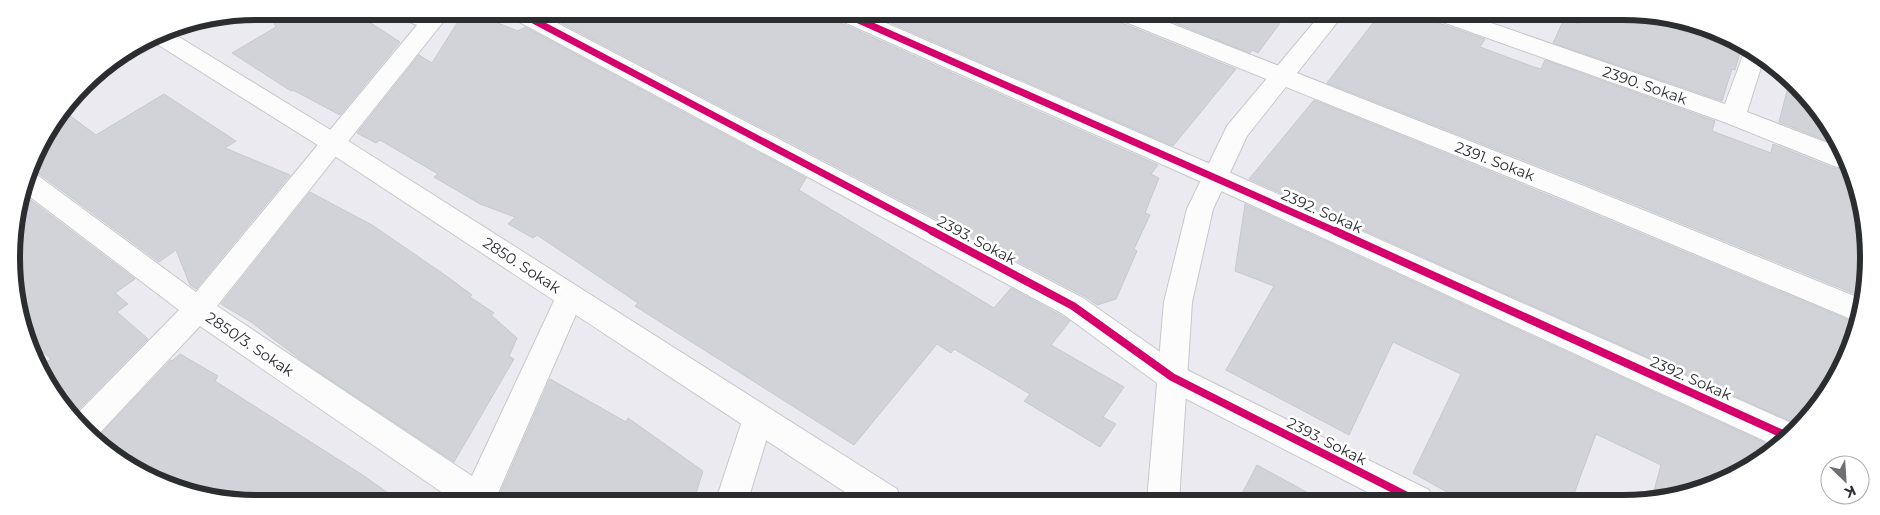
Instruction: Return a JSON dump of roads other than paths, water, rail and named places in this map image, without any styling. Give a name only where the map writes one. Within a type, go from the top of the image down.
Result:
[{"type":"street","points":[[88,423],[198,309],[434,20]]},
{"type":"street","name":"2393. Sokak","points":[[533,20],[1072,306],[1172,377],[1405,495]]},
{"type":"street","name":"2392. Sokak","points":[[859,20],[1215,177],[1781,434]]},
{"type":"street","name":"2391. Sokak","points":[[1141,20],[1575,193],[1854,309]]},
{"type":"street","points":[[1163,495],[1178,302],[1200,209],[1236,132],[1328,20]]},
{"type":"street","name":"2390. Sokak","points":[[1459,20],[1733,116],[1838,157]]},
{"type":"street","name":"2850. Sokak","points":[[164,39],[333,144],[877,495]]},
{"type":"street","points":[[1733,116],[1752,59]]},
{"type":"street","name":"2850/3. Sokak","points":[[32,185],[198,309],[472,495]]},
{"type":"street","points":[[480,495],[570,296]]},
{"type":"street","points":[[734,495],[758,418]]}]
